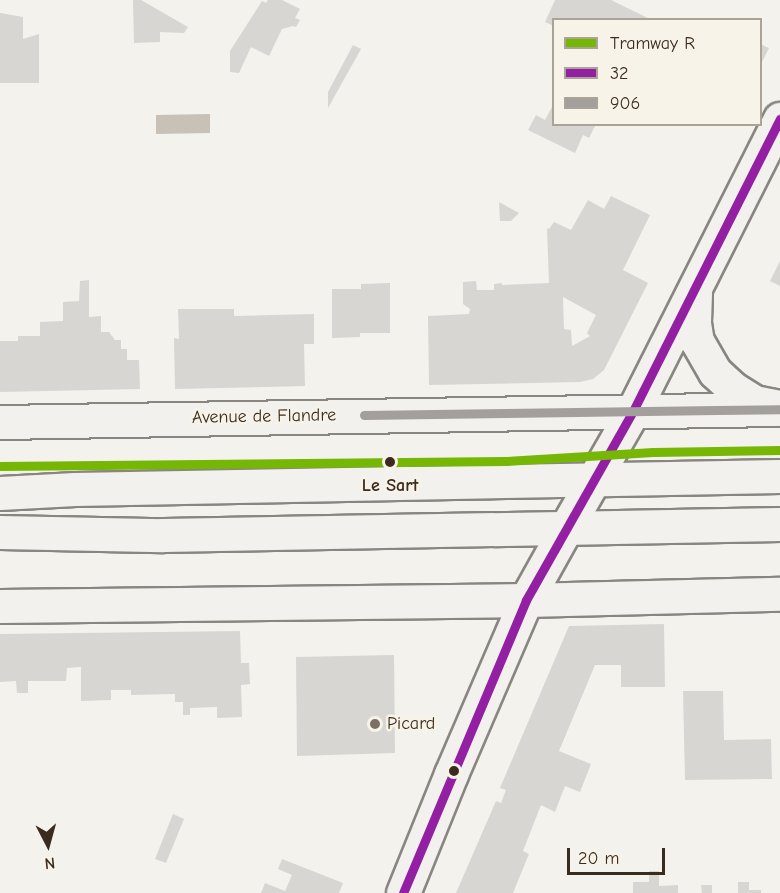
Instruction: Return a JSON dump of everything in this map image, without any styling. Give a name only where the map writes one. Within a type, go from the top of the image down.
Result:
[{"type":"main road","points":[[404,893],[451,774],[526,600],[633,411],[780,118]]},
{"type":"main road","points":[[696,285],[694,323],[697,341],[704,357],[725,383],[738,393],[754,402],[780,408]]},
{"type":"main road","name":"Avenue de Flandre","points":[[0,422],[780,408]]},
{"type":"main road","points":[[0,493],[75,489],[780,476]]},
{"type":"main road","points":[[780,492],[714,502],[780,510]]},
{"type":"main road","points":[[0,500],[454,506],[0,523]]},
{"type":"main road","points":[[0,532],[163,535],[780,524]]},
{"type":"main road","points":[[0,606],[526,600],[780,594]]},
{"type":"shaded area","points":[[210,114],[210,133],[156,134],[156,115]]},
{"type":"building","points":[[133,0],[141,0],[188,27],[184,33],[160,32],[160,42],[134,43]]},
{"type":"building","points":[[268,0],[282,0],[300,9],[295,18],[300,20],[296,27],[282,29],[269,56],[251,47],[239,73],[230,72],[230,51],[262,1],[266,3]]},
{"type":"building","points":[[555,0],[611,0],[648,18],[552,18],[552,25],[545,22]]},
{"type":"building","points":[[0,13],[23,17],[23,39],[39,34],[39,83],[0,83]]},
{"type":"building","points":[[353,45],[361,49],[328,108],[328,92]]},
{"type":"building","points":[[762,45],[769,48],[762,62]]},
{"type":"building","points":[[552,107],[552,126],[595,126],[589,138],[583,135],[575,153],[528,130],[536,115],[545,120]]},
{"type":"building","points":[[611,196],[650,215],[623,270],[648,283],[604,370],[593,379],[580,382],[429,385],[428,316],[469,314],[470,309],[463,304],[463,282],[476,281],[477,290],[494,290],[494,284],[502,283],[502,285],[549,283],[547,228],[549,229],[554,222],[571,230],[588,200],[604,209]],"holes":[[[563,297],[596,315],[587,333],[590,336],[572,346],[571,330],[564,329]]]},
{"type":"building","points":[[499,202],[519,213],[511,221],[500,221]]},
{"type":"building","points":[[780,261],[780,286],[770,281]]},
{"type":"building","points":[[89,280],[89,317],[101,316],[101,332],[109,332],[115,340],[121,340],[121,349],[127,349],[127,360],[139,360],[140,389],[0,392],[0,341],[18,341],[18,336],[40,336],[40,322],[63,321],[63,302],[79,301],[80,281]]},
{"type":"building","points":[[390,283],[390,333],[360,333],[360,337],[332,338],[332,289],[361,289],[361,284]]},
{"type":"building","points":[[178,309],[234,309],[234,316],[314,314],[314,344],[304,344],[305,386],[175,389],[174,338],[179,339]]},
{"type":"building","points":[[664,624],[665,687],[621,687],[621,665],[595,665],[559,751],[591,764],[580,792],[565,786],[555,812],[541,805],[523,851],[529,854],[513,893],[456,893],[496,801],[501,803],[506,790],[500,788],[569,626]]},
{"type":"building","points":[[240,631],[241,663],[249,663],[250,684],[241,685],[242,717],[217,718],[217,707],[190,708],[190,715],[183,715],[183,702],[175,702],[175,694],[131,695],[131,690],[111,690],[111,700],[81,701],[81,667],[67,668],[66,681],[28,681],[28,693],[17,693],[16,681],[0,682],[0,634]]},
{"type":"building","points":[[394,655],[395,753],[297,756],[296,657]]},
{"type":"building","points":[[683,691],[723,691],[724,740],[771,739],[772,779],[685,780]]},
{"type":"building","points":[[173,814],[184,819],[166,863],[155,859]]},
{"type":"building","points":[[282,859],[343,883],[339,893],[261,893],[265,883],[285,891],[292,875],[278,869]]},
{"type":"building","points":[[649,871],[659,871],[659,886],[678,885],[678,893],[633,893],[633,882],[649,882]]},
{"type":"building","points":[[738,882],[749,882],[749,890],[761,890],[761,893],[738,893]]},
{"type":"building","points":[[701,885],[712,885],[712,893],[702,893]]},
{"type":"tram line","name":"R","points":[[0,466],[506,461],[653,452],[780,450]]},
{"type":"transit line","name":"32","points":[[403,893],[526,600],[633,411],[780,119]]},
{"type":"transit line","name":"906","points":[[364,415],[780,409]]},
{"type":"place","name":"Le Sart","points":[[390,462]]},
{"type":"place","name":"Picard","points":[[375,724]]}]
